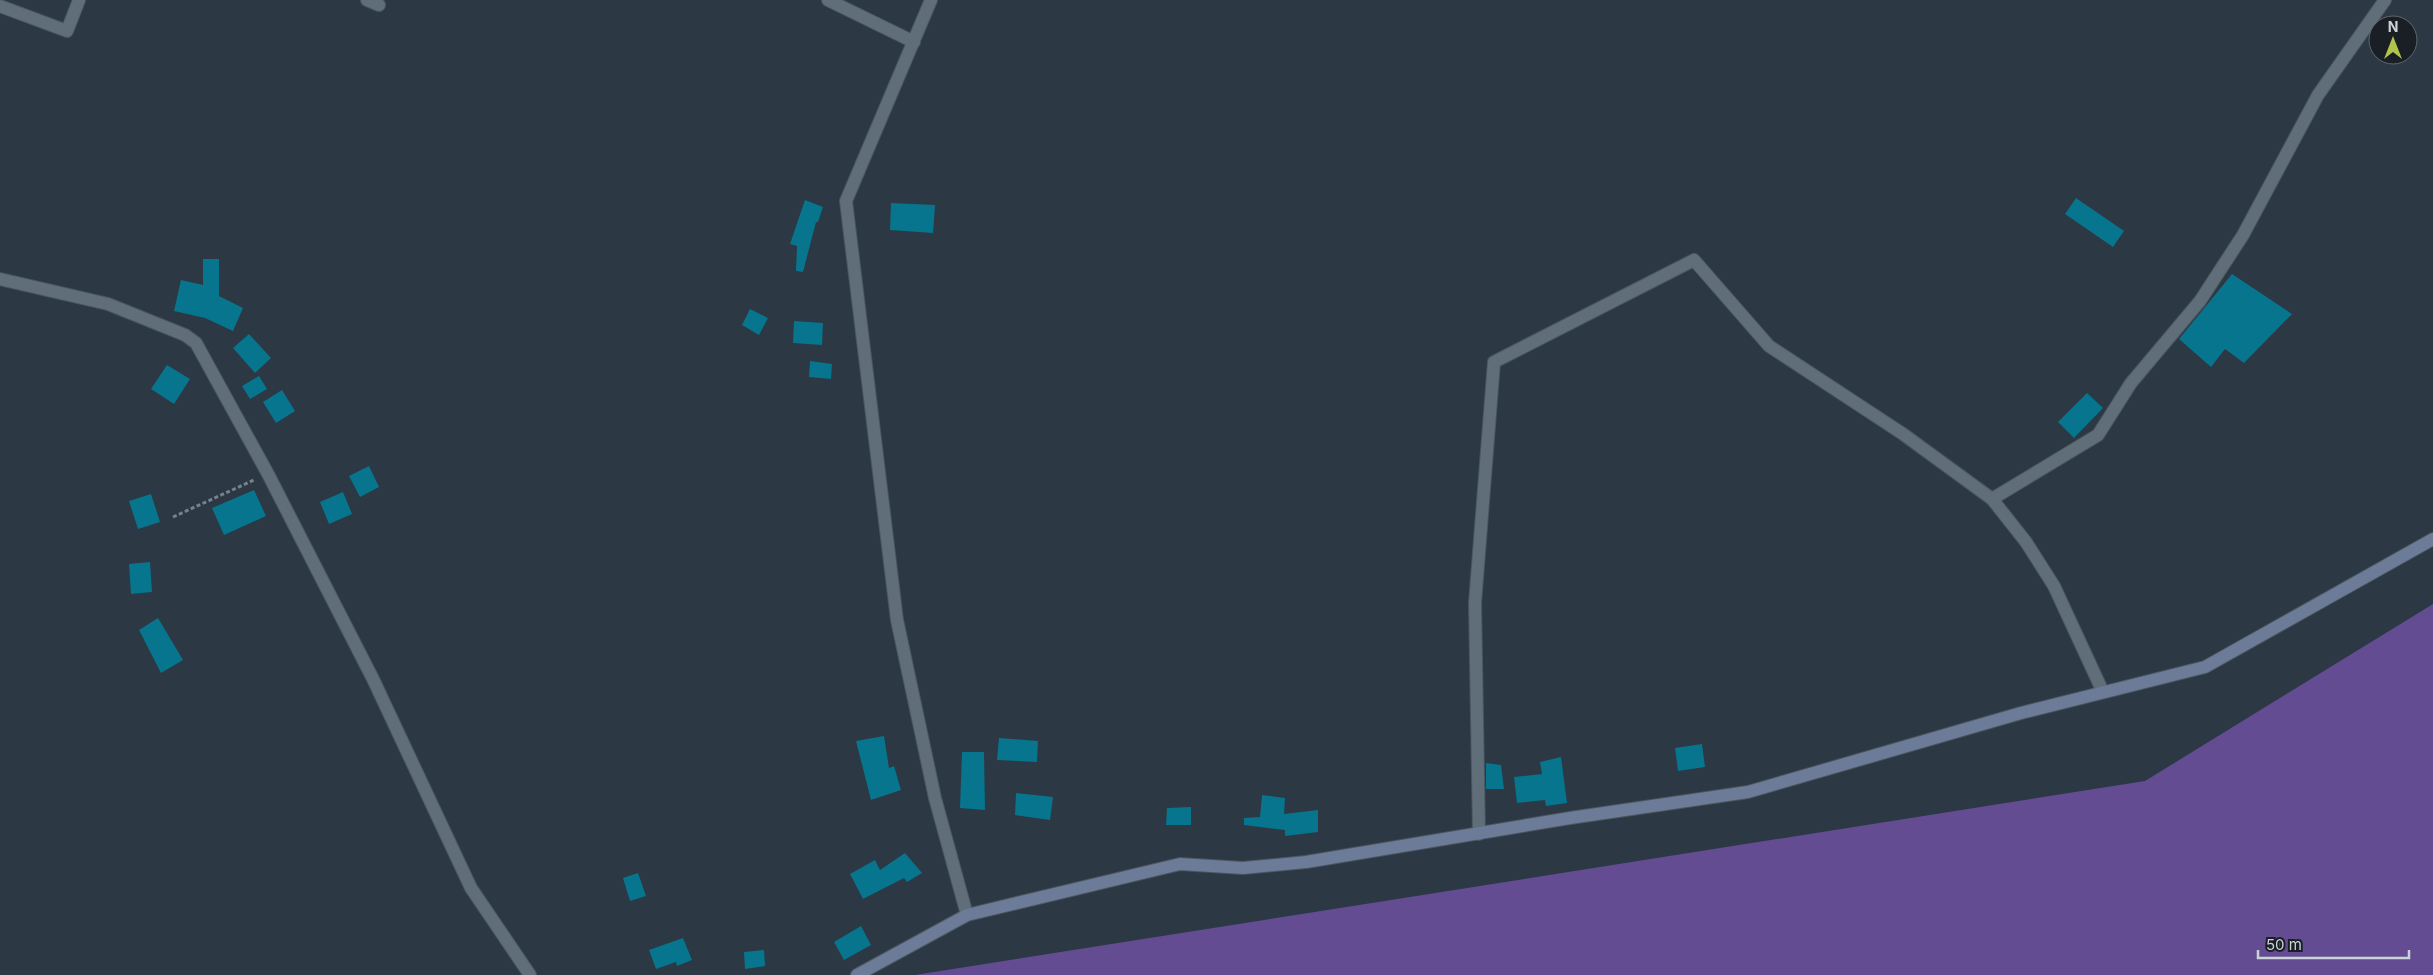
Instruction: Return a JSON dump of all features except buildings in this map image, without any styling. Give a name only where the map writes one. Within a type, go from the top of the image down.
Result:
[{"type":"main road","points":[[857,975],[967,915],[1180,864],[1243,868],[1306,862],[1570,818],[1748,792],[2021,713],[2205,667],[2433,540]]},
{"type":"street","points":[[0,6],[67,31],[79,0]]},
{"type":"street","points":[[367,0],[379,6]]},
{"type":"street","points":[[828,0],[914,42]]},
{"type":"street","points":[[931,0],[846,201],[897,620],[936,798],[967,915]]},
{"type":"street","points":[[1992,499],[2098,435],[2130,383],[2200,301],[2243,235],[2318,95],[2385,0]]},
{"type":"street","points":[[1479,834],[1476,603],[1494,362],[1694,260],[1770,346],[1903,434],[1992,499],[2026,542],[2054,586],[2103,692]]},
{"type":"street","points":[[0,279],[108,304],[185,335],[196,343],[268,474],[373,679],[470,888],[530,975]]},
{"type":"path","points":[[173,517],[268,474]]},
{"type":"shaded area","points":[[2433,604],[2433,975],[915,975],[2145,781]]}]
